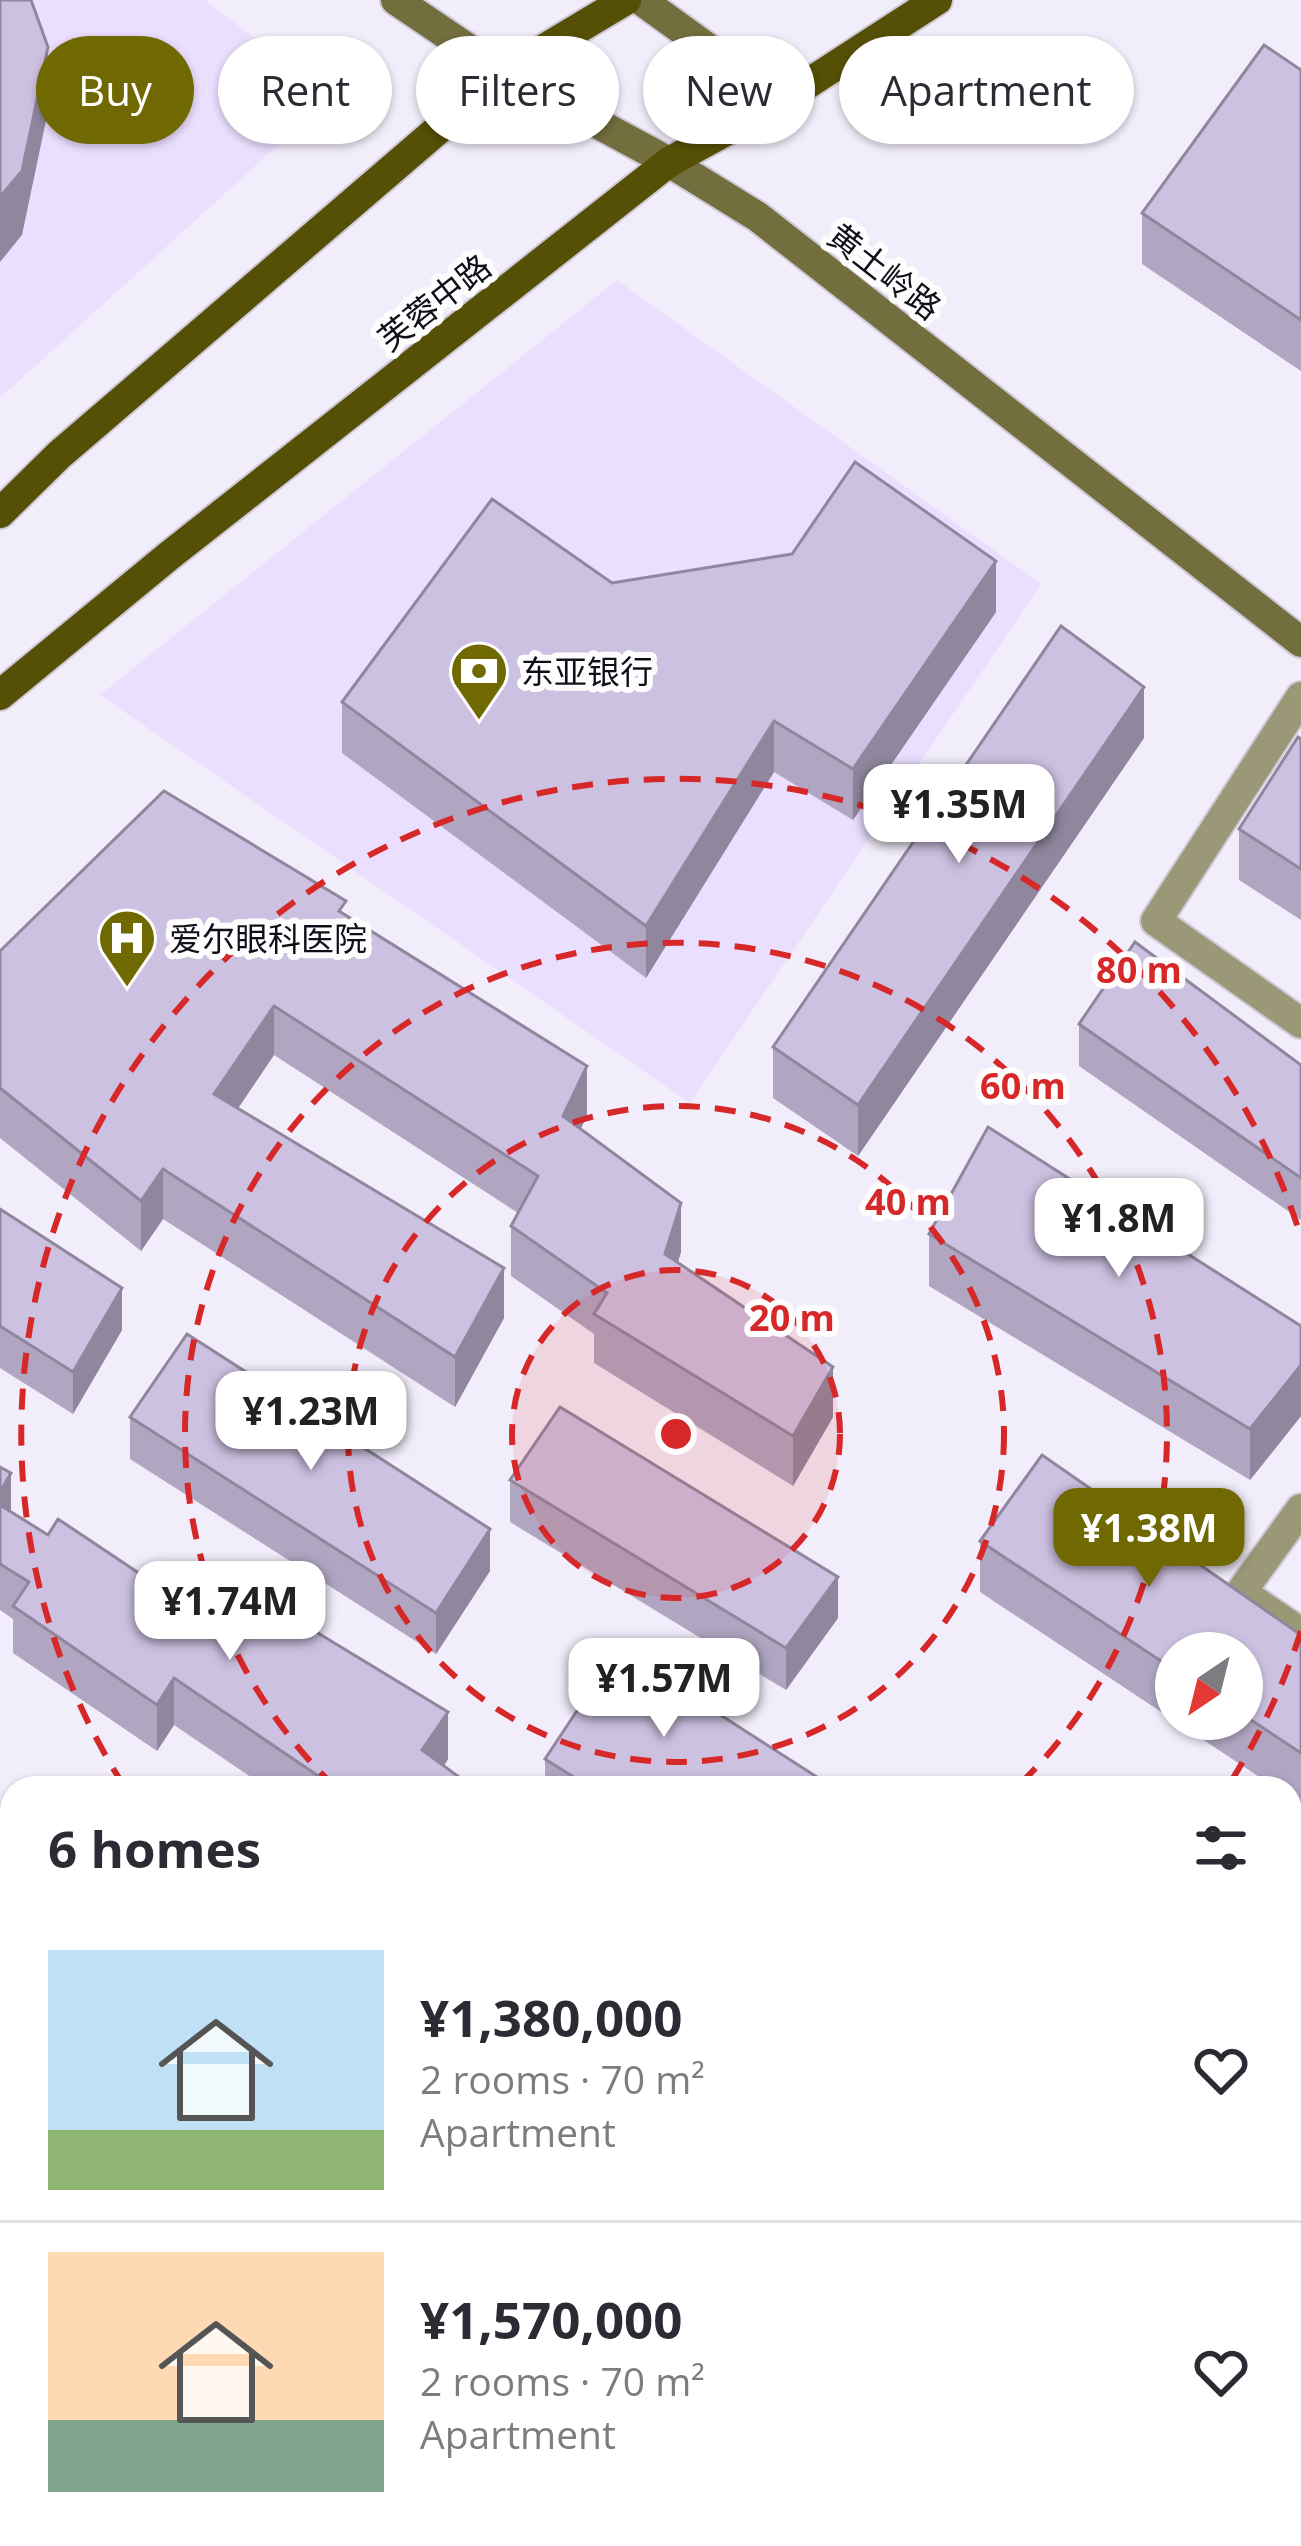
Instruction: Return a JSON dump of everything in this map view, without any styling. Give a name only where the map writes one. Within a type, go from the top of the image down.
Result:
[{"type":"main road","points":[[566,36],[626,0]]},
{"type":"main road","name":"芙蓉中路","points":[[815,79],[937,0]]},
{"type":"main road","points":[[0,513],[59,455],[421,144]]},
{"type":"main road","name":"芙蓉中路","points":[[0,695],[669,162],[702,144]]},
{"type":"street","name":"黄土岭路","points":[[396,0],[449,36]]},
{"type":"street","points":[[640,0],[690,36]]},
{"type":"street","name":"黄土岭路","points":[[619,135],[758,218],[1301,642]]},
{"type":"street","points":[[1301,697],[1156,921],[1301,1023]]},
{"type":"street","points":[[1301,1509],[1241,1592],[1301,1633]]},
{"type":"shaded area","points":[[0,0],[205,0],[252,36],[218,36],[218,144],[279,144],[0,398]]},
{"type":"shaded area","points":[[617,280],[1041,584],[690,1103],[100,695]]},
{"type":"building","points":[[0,0],[31,0],[44,36],[36,36],[36,104],[22,171],[0,197]]},
{"type":"building","points":[[1264,45],[1301,70],[1301,320],[1142,213]]},
{"type":"building","points":[[855,462],[996,561],[853,769],[774,721],[646,926],[342,702],[492,499],[612,583],[792,554]]},
{"type":"building","points":[[1061,626],[1144,687],[858,1105],[773,1047]]},
{"type":"building","points":[[1298,737],[1301,739],[1301,869],[1239,829]]},
{"type":"building","points":[[164,791],[346,901],[339,911],[587,1066],[563,1116],[681,1203],[665,1254],[833,1367],[793,1436],[594,1314],[607,1293],[511,1226],[538,1176],[274,1006],[214,1094],[504,1268],[455,1357],[163,1169],[141,1201],[0,1088],[0,951]]},
{"type":"building","points":[[1135,942],[1301,1065],[1301,1178],[1079,1024]]},
{"type":"building","points":[[988,1127],[1301,1326],[1301,1365],[1250,1429],[929,1234]]},
{"type":"building","points":[[0,1209],[122,1288],[73,1372],[0,1326]]},
{"type":"building","points":[[187,1334],[490,1529],[436,1613],[130,1417]]},
{"type":"building","points":[[560,1407],[838,1577],[786,1648],[510,1480]]},
{"type":"building","points":[[1042,1455],[1301,1635],[1301,1753],[1263,1728],[1263,1632],[1155,1632],[1155,1657],[980,1541]]},
{"type":"building","points":[[0,1467],[11,1473],[0,1492]]},
{"type":"building","points":[[0,1505],[48,1535],[58,1519],[230,1634],[252,1593],[448,1712],[422,1750],[458,1776],[318,1776],[174,1678],[157,1705],[13,1606],[29,1582],[0,1564]]},
{"type":"building","points":[[618,1649],[815,1776],[572,1776],[545,1759]]},
{"type":"place","name":"东亚银行","points":[[479,722]]},
{"type":"place","name":"爱尔眼科医院","points":[[127,989]]}]
